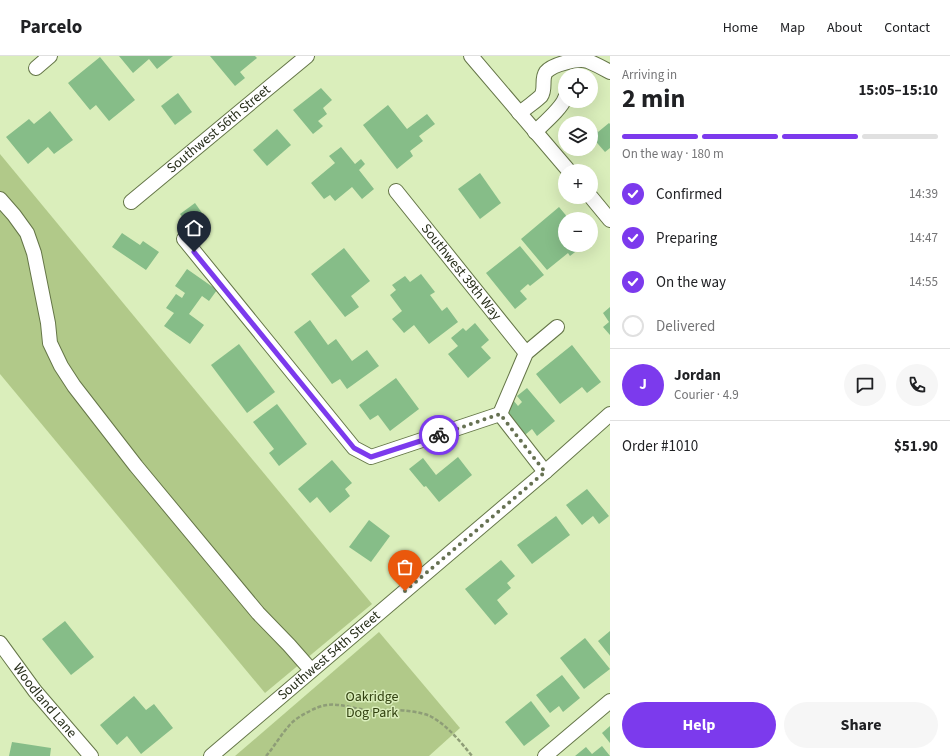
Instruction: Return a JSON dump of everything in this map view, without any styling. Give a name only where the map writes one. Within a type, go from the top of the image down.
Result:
[{"type":"street","points":[[36,68],[50,56]]},
{"type":"street","name":"Southwest 56th Street","points":[[131,202],[307,56]]},
{"type":"street","points":[[474,57],[563,164]]},
{"type":"street","points":[[519,113],[541,96],[546,72],[557,65],[569,68],[586,61],[610,72]]},
{"type":"street","points":[[535,132],[558,108]]},
{"type":"street","name":"Southwest 39th Way","points":[[396,191],[526,353]]},
{"type":"street","points":[[0,199],[27,233],[34,253],[48,323],[50,343],[61,366],[74,386],[136,466],[258,613],[311,670]]},
{"type":"street","points":[[597,204],[610,220]]},
{"type":"street","points":[[184,240],[354,448],[371,457],[500,414],[526,353],[557,327]]},
{"type":"street","points":[[500,414],[545,472]]},
{"type":"street","name":"Southwest 54th Street","points":[[210,756],[545,472],[610,414]]},
{"type":"street","name":"Woodland Lane","points":[[0,643],[35,691],[91,756]]},
{"type":"street","points":[[545,756],[610,700]]},
{"type":"path","points":[[266,756],[288,726],[295,720],[311,710],[332,704],[366,710],[414,712],[430,716],[447,728],[472,756]]},
{"type":"green space","points":[[0,154],[372,604],[265,693],[0,374]]},
{"type":"green space","name":"Oakridge Dog Park","points":[[379,632],[460,728],[429,756],[235,756]]},
{"type":"building","points":[[119,56],[173,56],[157,69],[149,59],[133,73]]},
{"type":"building","points":[[210,56],[255,56],[257,58],[240,72],[245,78],[235,86]]},
{"type":"building","points":[[100,57],[135,100],[109,121],[96,105],[90,110],[68,83]]},
{"type":"building","points":[[321,88],[332,100],[323,108],[327,114],[318,121],[323,126],[313,134],[293,110]]},
{"type":"building","points":[[178,93],[192,112],[175,125],[161,106]]},
{"type":"building","points":[[388,105],[407,129],[427,114],[435,124],[419,136],[423,141],[410,151],[413,156],[397,169],[363,125]]},
{"type":"building","points":[[50,111],[73,140],[54,154],[48,147],[28,164],[6,137],[29,119],[34,124]]},
{"type":"building","points":[[609,123],[610,124],[610,148],[605,152],[598,144],[598,132]]},
{"type":"building","points":[[277,129],[291,145],[267,166],[253,150]]},
{"type":"building","points":[[341,147],[355,164],[361,159],[365,164],[359,170],[374,189],[362,199],[352,187],[335,201],[330,195],[324,199],[311,183],[335,163],[329,156]]},
{"type":"building","points":[[480,173],[501,203],[480,219],[458,189]]},
{"type":"building","points":[[195,203],[209,223],[194,233],[180,214]]},
{"type":"building","points":[[559,207],[563,212],[558,212],[558,252],[575,252],[570,256],[568,253],[547,270],[521,239]]},
{"type":"building","points":[[122,233],[140,245],[143,241],[159,252],[146,270],[112,247]]},
{"type":"building","points":[[520,246],[544,275],[530,286],[528,284],[520,291],[527,299],[515,309],[486,273]]},
{"type":"building","points":[[344,248],[370,281],[351,296],[359,307],[345,317],[311,274]]},
{"type":"building","points":[[187,269],[217,290],[209,301],[202,296],[189,314],[204,325],[190,344],[164,326],[174,313],[166,308],[176,294],[182,298],[185,293],[175,286]]},
{"type":"building","points":[[421,274],[435,292],[430,295],[442,311],[447,307],[458,322],[429,344],[414,325],[404,333],[392,319],[402,311],[390,295],[396,290],[392,285],[405,276],[410,282]]},
{"type":"building","points":[[610,307],[610,335],[603,327],[609,322],[603,313]]},
{"type":"building","points":[[310,320],[328,345],[336,339],[352,361],[367,350],[379,366],[347,389],[340,379],[332,384],[294,332]]},
{"type":"building","points":[[475,323],[489,340],[481,347],[491,358],[468,378],[448,354],[458,346],[451,338],[463,328],[466,331]]},
{"type":"building","points":[[239,344],[275,392],[247,413],[211,365]]},
{"type":"building","points":[[572,345],[601,382],[587,393],[582,387],[560,404],[536,374]]},
{"type":"building","points":[[396,378],[419,409],[390,431],[378,415],[370,420],[359,405]]},
{"type":"building","points":[[527,388],[555,421],[537,436],[532,429],[519,440],[493,409],[509,395],[518,406],[522,402],[517,396]]},
{"type":"building","points":[[277,404],[307,444],[279,466],[269,453],[274,449],[253,422]]},
{"type":"building","points":[[458,457],[472,475],[439,502],[409,469],[423,458],[436,475]]},
{"type":"building","points":[[332,460],[352,483],[345,489],[350,496],[330,513],[317,497],[310,503],[298,489]]},
{"type":"building","points":[[587,489],[609,516],[599,524],[593,516],[582,525],[566,505]]},
{"type":"building","points":[[556,516],[570,535],[532,564],[517,545]]},
{"type":"building","points":[[369,520],[390,536],[371,562],[349,547]]},
{"type":"building","points":[[501,560],[515,576],[507,583],[511,588],[497,600],[508,614],[495,625],[465,589]]},
{"type":"building","points":[[65,621],[94,657],[71,675],[42,639]]},
{"type":"building","points":[[610,631],[610,656],[598,641]]},
{"type":"building","points":[[585,638],[610,669],[584,689],[560,658]]},
{"type":"building","points":[[562,675],[580,698],[563,712],[559,706],[550,713],[536,695]]},
{"type":"building","points":[[134,696],[146,710],[154,704],[173,728],[141,754],[127,736],[117,745],[100,725]]},
{"type":"building","points":[[531,701],[550,726],[524,746],[505,722]]},
{"type":"building","points":[[610,726],[610,743],[602,733]]},
{"type":"building","points":[[12,742],[51,748],[50,756],[9,756]]},
{"type":"building","points":[[602,746],[610,756],[575,756],[586,747],[592,754]]},
{"type":"way so far","points":[[405,591],[545,472],[500,414],[439,435]]},
{"type":"route","points":[[194,252],[354,448],[371,457],[439,435]]}]
